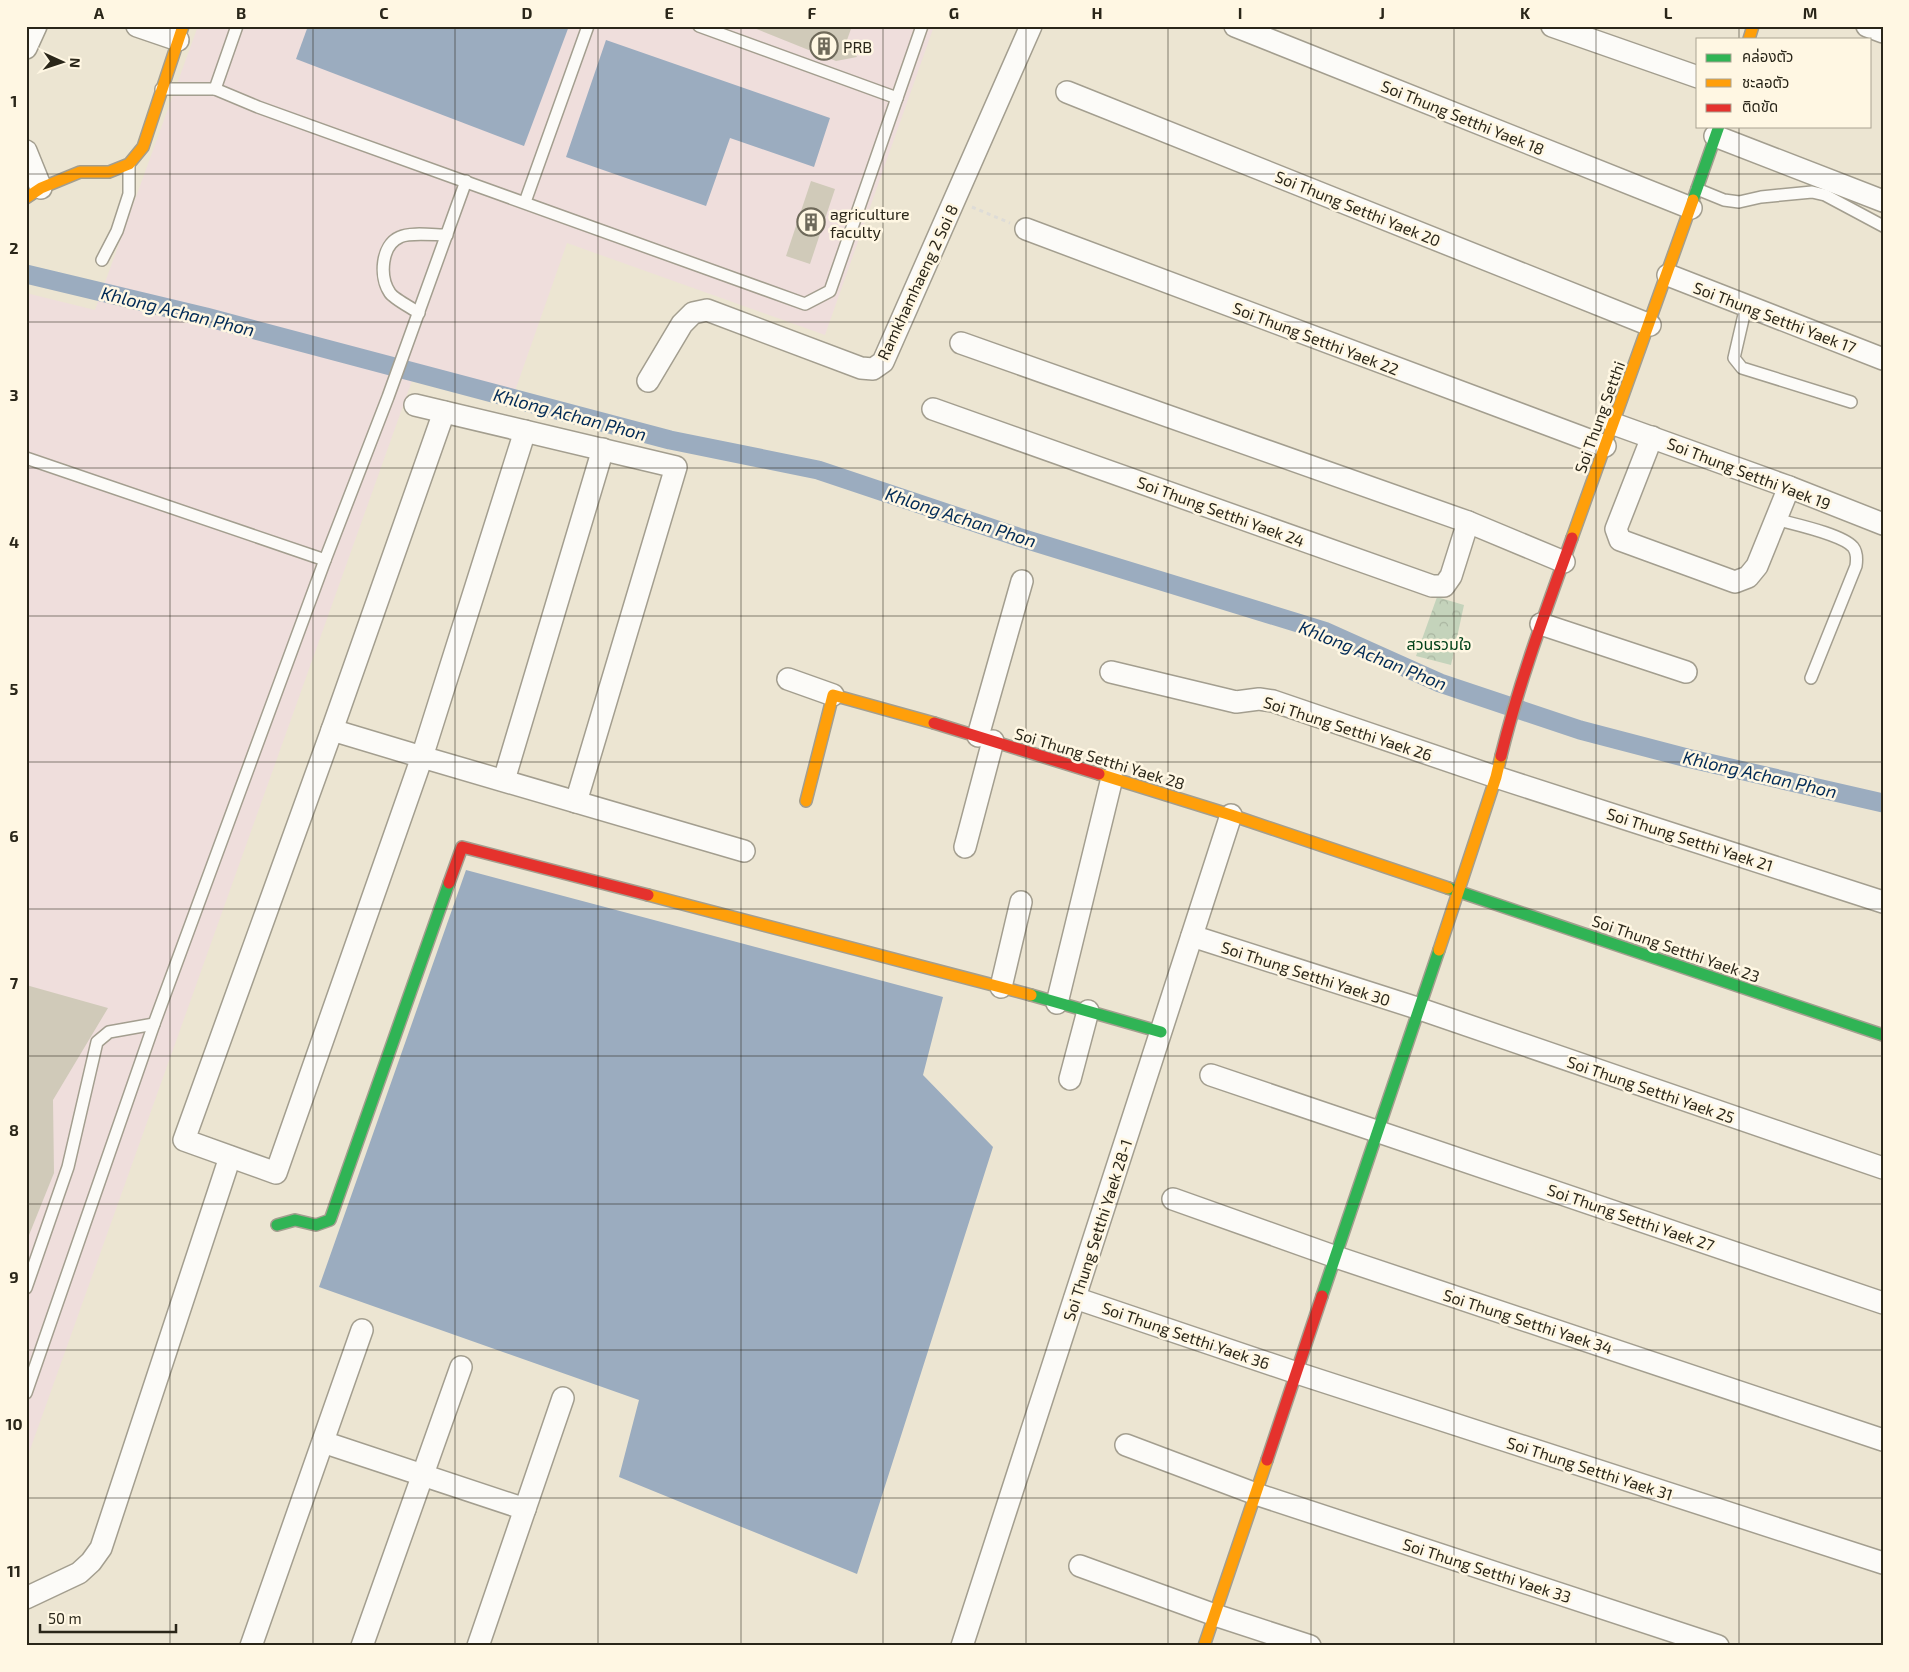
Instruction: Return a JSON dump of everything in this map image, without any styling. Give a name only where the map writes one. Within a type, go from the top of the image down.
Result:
[{"type":"street","points":[[26,48],[36,26]]},
{"type":"street","points":[[26,151],[34,193],[80,172],[109,172],[128,164],[143,147],[180,33],[138,26]]},
{"type":"street","name":"Ramkhamhaeng 2 Soi 8","points":[[648,381],[682,324],[693,313],[707,310],[861,368],[873,369],[883,362],[1031,26]]},
{"type":"street","name":"Soi Thung Setthi Yaek 18","points":[[1234,26],[1694,198]]},
{"type":"street","points":[[1552,26],[1696,76]]},
{"type":"street","points":[[1749,38],[1753,26]]},
{"type":"street","points":[[1867,26],[1883,32]]},
{"type":"street","name":"Soi Thung Setthi Yaek 20","points":[[1066,92],[1650,325]]},
{"type":"street","points":[[1717,131],[1883,201]]},
{"type":"street","name":"Soi Thung Setthi","points":[[1204,1646],[1459,892],[1496,777],[1510,719],[1542,624],[1668,275],[1717,131]]},
{"type":"street","name":"Soi Thung Setthi Yaek 22","points":[[1026,229],[1605,446]]},
{"type":"street","name":"Soi Thung Setthi Yaek 17","points":[[1668,275],[1883,359]]},
{"type":"street","points":[[961,343],[1468,522],[1564,562]]},
{"type":"street","points":[[415,405],[676,467],[576,802]]},
{"type":"street","name":"Soi Thung Setthi Yaek 24","points":[[933,409],[1432,586],[1444,586],[1451,576],[1468,522]]},
{"type":"street","points":[[444,412],[184,1140],[276,1173],[422,757],[525,431]]},
{"type":"street","name":"Soi Thung Setthi Yaek 19","points":[[1614,424],[1788,487],[1883,524]]},
{"type":"street","points":[[1652,437],[1616,529],[1620,540],[1735,582],[1748,577],[1757,566],[1788,487]]},
{"type":"street","points":[[504,780],[603,449]]},
{"type":"street","points":[[965,847],[986,739],[1022,581]]},
{"type":"street","points":[[1542,624],[1686,672]]},
{"type":"street","name":"Soi Thung Setthi Yaek 26","points":[[1111,672],[1236,702],[1259,699],[1273,701],[1496,777]]},
{"type":"street","points":[[788,679],[833,695],[806,801]]},
{"type":"street","name":"Soi Thung Setthi Yaek 28","points":[[833,695],[986,739],[1231,815],[1459,892]]},
{"type":"street","points":[[332,730],[744,851]]},
{"type":"street","name":"Soi Thung Setthi Yaek 21","points":[[1496,777],[1883,902]]},
{"type":"street","points":[[1058,1003],[1112,778]]},
{"type":"street","name":"Soi Thung Setthi Yaek 28-1","points":[[962,1646],[1231,815]]},
{"type":"street","points":[[278,1225],[295,1220],[316,1225],[330,1220],[462,847],[1001,987],[1161,1032]]},
{"type":"street","name":"Soi Thung Setthi Yaek 23","points":[[1459,892],[1883,1035]]},
{"type":"street","points":[[1001,987],[1021,902]]},
{"type":"street","name":"Soi Thung Setthi Yaek 30","points":[[1192,936],[1420,1009]]},
{"type":"street","name":"Soi Thung Setthi Yaek 25","points":[[1420,1009],[1883,1168]]},
{"type":"street","points":[[1070,1079],[1088,1011]]},
{"type":"street","name":"Soi Thung Setthi Yaek 27","points":[[1211,1075],[1883,1303]]},
{"type":"street","points":[[26,1598],[80,1573],[101,1548],[230,1157]]},
{"type":"street","name":"Soi Thung Setthi Yaek 34","points":[[1173,1199],[1336,1257],[1883,1440]]},
{"type":"street","name":"Soi Thung Setthi Yaek 36","points":[[1075,1298],[1297,1373]]},
{"type":"street","points":[[251,1646],[362,1330]]},
{"type":"street","points":[[362,1646],[461,1367]]},
{"type":"street","name":"Soi Thung Setthi Yaek 31","points":[[1297,1373],[1883,1563]]},
{"type":"street","points":[[478,1646],[563,1398]]},
{"type":"street","points":[[323,1442],[525,1509]]},
{"type":"street","name":"Soi Thung Setthi Yaek 33","points":[[1126,1445],[1256,1494],[1718,1646]]},
{"type":"street","points":[[1080,1566],[1215,1615],[1310,1646]]},
{"type":"lane","points":[[215,89],[237,26]]},
{"type":"lane","points":[[525,202],[588,26]]},
{"type":"lane","points":[[699,26],[897,98]]},
{"type":"lane","points":[[161,89],[215,89],[258,107],[805,304],[830,291],[922,26]]},
{"type":"lane","points":[[102,260],[117,231],[129,194],[128,164]]},
{"type":"lane","points":[[26,1393],[154,1024],[325,560],[388,397],[466,181]]},
{"type":"lane","points":[[1694,198],[1738,202],[1761,197],[1812,192],[1825,195],[1883,226]]},
{"type":"lane","points":[[419,313],[390,294],[384,277],[385,255],[389,244],[401,236],[447,235]]},
{"type":"lane","points":[[1746,306],[1734,358],[1742,368],[1851,402]]},
{"type":"lane","points":[[26,458],[325,560]]},
{"type":"lane","points":[[1775,518],[1843,539],[1854,548],[1857,556],[1856,566],[1811,678]]},
{"type":"lane","points":[[26,1288],[68,1167],[97,1042],[109,1032],[154,1024]]},
{"type":"path","points":[[955,200],[1026,229]]},
{"type":"shaded area","points":[[198,26],[934,26],[825,335],[567,243],[515,391],[418,364],[26,1461],[26,293],[95,310]]},
{"type":"green space","name":"สวนรวมใจ","points":[[1437,597],[1464,605],[1451,665],[1416,656]]},
{"type":"water","points":[[308,26],[569,26],[524,146],[296,59]]},
{"type":"water","points":[[606,40],[830,118],[814,167],[730,138],[706,206],[566,157]]},
{"type":"water","points":[[466,870],[943,997],[923,1075],[993,1147],[857,1574],[619,1477],[639,1400],[319,1287]]},
{"type":"building","name":"PRB","points":[[749,26],[852,26],[847,40],[857,57],[836,61]]},
{"type":"building","name":"agriculture faculty","points":[[811,181],[835,189],[810,264],[786,256]]},
{"type":"building","points":[[26,985],[108,1008],[53,1100],[54,1173],[27,1240]]},
{"type":"waterway","name":"Khlong Achan Phon","points":[[26,274],[206,317],[670,440],[818,470],[1018,537],[1324,631],[1440,683],[1580,730],[1687,758],[1883,803]]},
{"type":"traffic: fast","points":[[1693,200],[1718,128]]},
{"type":"traffic: fast","points":[[277,1225],[295,1220],[316,1225],[330,1220],[449,883]]},
{"type":"traffic: fast","points":[[1448,888],[1883,1035]]},
{"type":"traffic: fast","points":[[1322,1296],[1439,950]]},
{"type":"traffic: fast","points":[[1031,995],[1161,1032]]},
{"type":"traffic: slow","points":[[26,198],[41,188],[80,172],[109,172],[129,164],[143,147],[183,26]]},
{"type":"traffic: slow","points":[[1749,38],[1753,26]]},
{"type":"traffic: slow","points":[[1572,538],[1693,200]]},
{"type":"traffic: slow","points":[[806,801],[833,695],[934,723]]},
{"type":"traffic: slow","points":[[1439,950],[1496,777],[1501,756]]},
{"type":"traffic: slow","points":[[1099,774],[1231,815],[1448,888]]},
{"type":"traffic: slow","points":[[648,895],[1031,995]]},
{"type":"traffic: slow","points":[[1204,1646],[1267,1460]]},
{"type":"traffic: jam","points":[[1501,756],[1525,673],[1572,538]]},
{"type":"traffic: jam","points":[[934,723],[1099,774]]},
{"type":"traffic: jam","points":[[449,883],[462,847],[648,895]]},
{"type":"traffic: jam","points":[[1267,1460],[1322,1296]]},
{"type":"place","name":"PRB","points":[[824,46]]},
{"type":"place","name":"agriculture faculty","points":[[811,222]]}]
